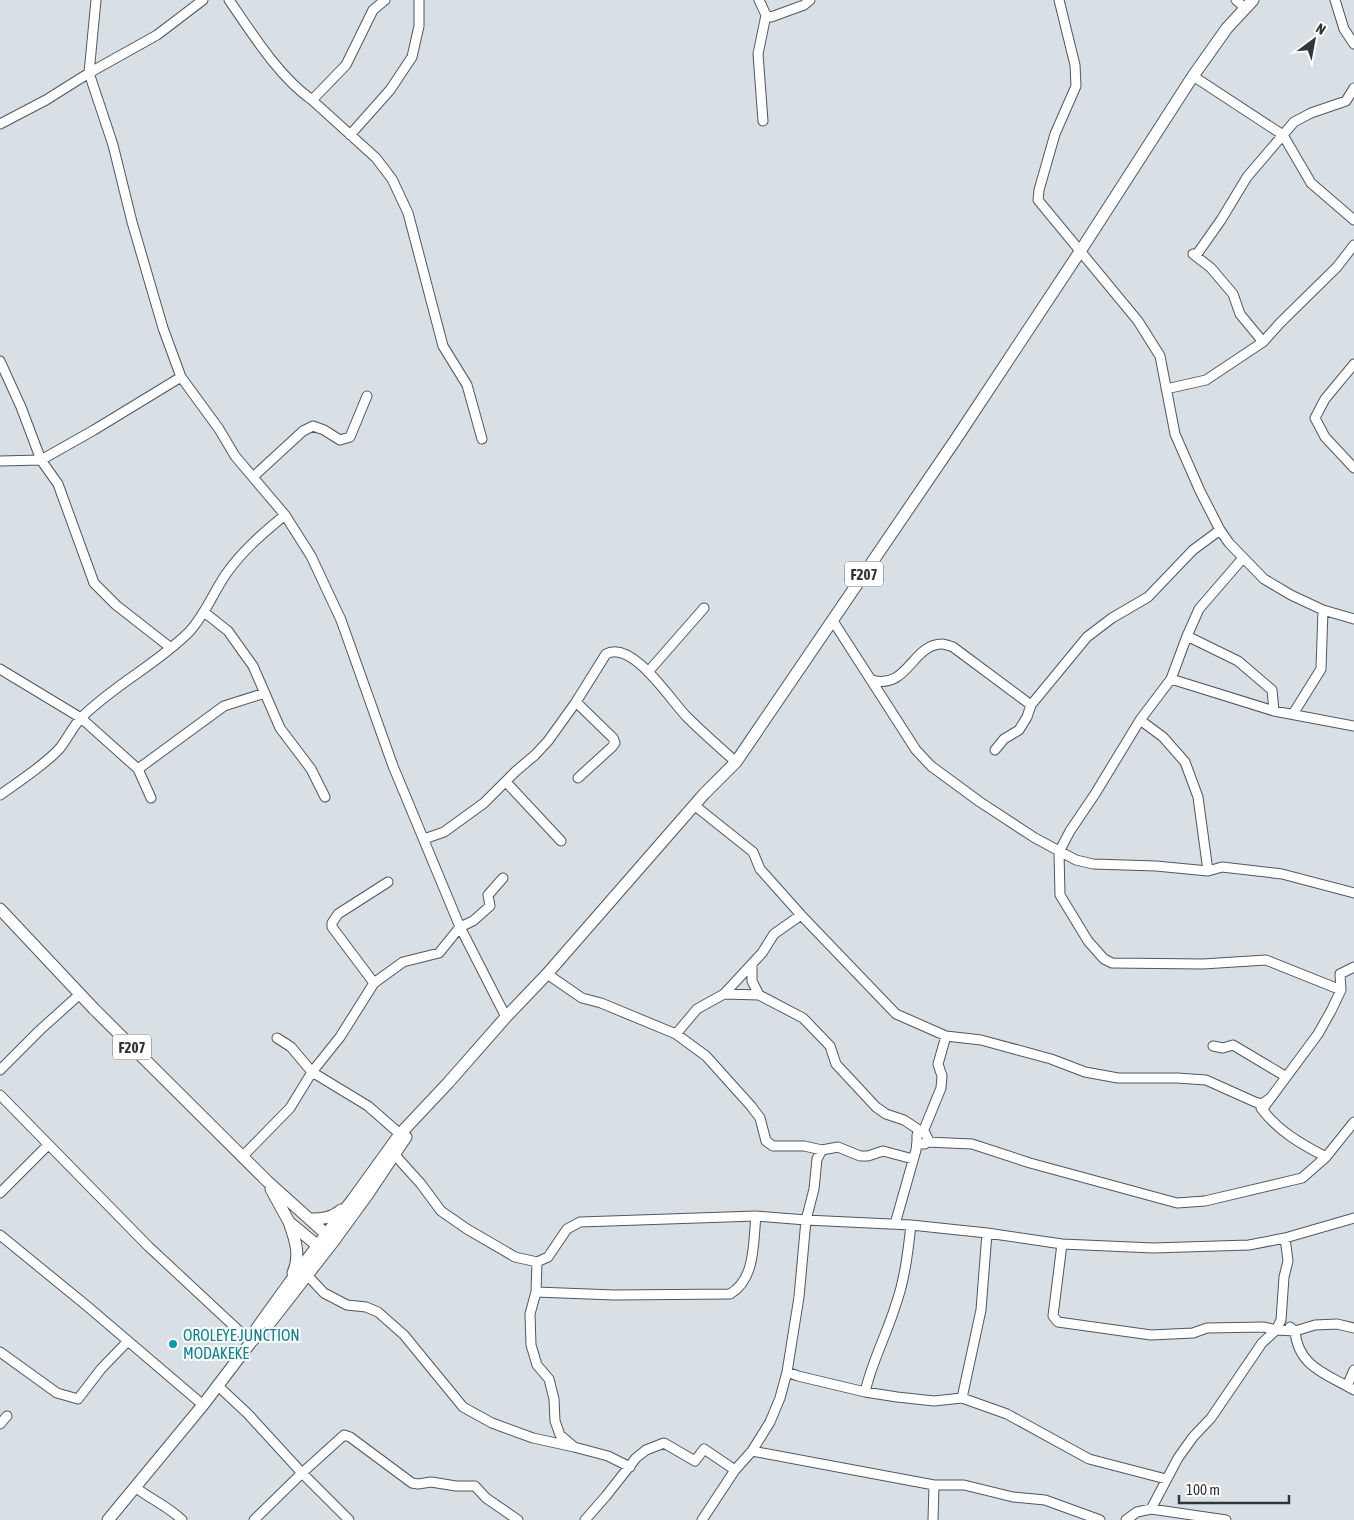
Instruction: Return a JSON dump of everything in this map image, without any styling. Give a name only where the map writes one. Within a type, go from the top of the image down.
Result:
[{"type":"main road","name":"F207","points":[[108,1520],[251,1342],[262,1333],[308,1275],[353,1199],[400,1134],[547,974],[694,805],[736,762],[1082,250],[1193,76],[1227,28],[1249,4]]},
{"type":"main road","name":"F207","points":[[0,909],[80,994],[242,1157],[310,1219],[325,1244]]},
{"type":"main road","name":"F207","points":[[251,1342],[257,1328],[290,1282],[368,1194],[425,1108]]},
{"type":"main road","name":"F207","points":[[267,1181],[289,1222],[325,1244]]},
{"type":"main road","points":[[310,1219],[322,1219],[336,1215],[353,1199]]},
{"type":"main road","points":[[289,1222],[296,1242],[298,1259],[290,1282]]},
{"type":"street","points":[[96,0],[89,73],[113,145],[132,222],[160,320],[181,377],[219,429],[235,456],[285,515],[311,556],[341,620],[393,766],[460,927],[506,1017]]},
{"type":"street","points":[[0,124],[46,100],[89,73],[157,35],[203,0]]},
{"type":"street","points":[[229,0],[268,56],[301,93],[312,100],[376,158],[392,179],[408,213],[443,346],[467,385],[482,439]]},
{"type":"street","points":[[312,100],[346,65],[373,10],[385,0]]},
{"type":"street","points":[[350,135],[390,90],[412,57],[419,26],[419,0]]},
{"type":"street","points":[[759,0],[766,15],[758,54],[763,121]]},
{"type":"street","points":[[766,15],[772,17],[804,5],[810,0]]},
{"type":"street","points":[[1059,0],[1076,66],[1076,86],[1055,134],[1039,190],[1038,200],[1082,250],[1138,320],[1160,356],[1175,434],[1200,491],[1220,530],[1243,558],[1264,579],[1291,595],[1323,610],[1354,619]]},
{"type":"street","points":[[1236,0],[1249,4]]},
{"type":"street","points":[[1336,0],[1344,29],[1354,44]]},
{"type":"street","points":[[1193,76],[1283,135],[1310,183],[1354,220]]},
{"type":"street","points":[[1263,342],[1240,314],[1232,294],[1211,268],[1193,254],[1197,254],[1221,220],[1247,177],[1294,122],[1311,113],[1346,101],[1354,88]]},
{"type":"street","points":[[1166,389],[1206,380],[1263,342],[1337,267],[1354,245]]},
{"type":"street","points":[[0,361],[21,407],[41,460],[58,484],[94,582],[116,605],[171,648]]},
{"type":"street","points":[[1354,364],[1325,399],[1315,418],[1325,437],[1354,468]]},
{"type":"street","points":[[0,461],[41,460],[181,377]]},
{"type":"street","points":[[253,477],[303,431],[313,426],[324,430],[340,440],[350,437],[367,396]]},
{"type":"street","points":[[0,795],[59,749],[81,718],[190,631],[204,612],[225,575],[240,555],[285,515]]},
{"type":"street","points":[[995,750],[1004,739],[1019,730],[1027,717],[1031,705],[1087,637],[1112,618],[1148,597],[1192,550],[1220,530]]},
{"type":"street","points":[[1243,558],[1200,609],[1187,636],[1171,679],[1140,720],[1070,831],[1059,852],[1060,895],[1088,940],[1104,959],[1112,963],[1203,964],[1266,960],[1341,990]]},
{"type":"street","points":[[648,672],[704,608]]},
{"type":"street","points":[[1293,714],[1321,669],[1323,610]]},
{"type":"street","points":[[204,612],[228,631],[253,666],[280,728],[311,769],[325,797]]},
{"type":"street","points":[[832,621],[916,750],[931,766],[980,802],[1059,852],[1076,860],[1093,864],[1156,866],[1208,871],[1222,868],[1282,874],[1354,892]]},
{"type":"street","points":[[1187,636],[1238,661],[1249,669],[1272,690],[1274,711]]},
{"type":"street","points":[[872,680],[882,683],[896,679],[928,647],[942,644],[953,647],[1031,705]]},
{"type":"street","points":[[424,839],[444,832],[484,803],[535,755],[548,741],[576,702],[606,654],[612,651],[621,652],[629,656],[648,672],[685,715],[736,762]]},
{"type":"street","points":[[0,669],[81,718],[138,769],[151,798]]},
{"type":"street","points":[[1171,679],[1274,711],[1354,726]]},
{"type":"street","points":[[138,769],[224,706],[265,693]]},
{"type":"street","points":[[576,702],[615,742],[578,778]]},
{"type":"street","points":[[1140,720],[1163,737],[1185,762],[1198,797],[1208,871]]},
{"type":"street","points":[[506,782],[561,841]]},
{"type":"street","points":[[694,805],[753,852],[760,869],[801,915],[896,1014],[946,1036],[981,1040],[1051,1059],[1085,1072],[1118,1078],[1206,1080],[1254,1102],[1262,1104],[1269,1099]]},
{"type":"street","points":[[242,1157],[290,1108],[312,1072],[340,1037],[374,983],[403,962],[439,953],[460,927],[473,921],[490,906],[488,894],[502,878]]},
{"type":"street","points":[[374,983],[332,927],[332,923],[338,914],[388,882]]},
{"type":"street","points":[[676,1034],[697,1009],[724,994],[762,953],[774,934],[801,915]]},
{"type":"street","points":[[752,964],[752,981],[759,995]]},
{"type":"street","points":[[1264,1112],[1264,1107],[1269,1099],[1318,1034],[1341,990],[1340,974],[1354,967]]},
{"type":"street","points":[[547,974],[582,998],[601,1003],[676,1034],[706,1056],[760,1118],[766,1141],[773,1146],[804,1146],[822,1150],[838,1147],[860,1156],[868,1156],[921,1139],[947,1144],[972,1144],[1030,1163],[1177,1203],[1205,1201],[1302,1178],[1326,1156],[1354,1122]]},
{"type":"street","points":[[0,1070],[80,994]]},
{"type":"street","points":[[724,994],[759,995],[803,1018],[830,1046],[836,1064],[876,1107],[886,1114],[904,1120],[921,1139]]},
{"type":"street","points":[[894,1224],[921,1139],[941,1088],[942,1076],[938,1064],[946,1036]]},
{"type":"street","points":[[277,1038],[290,1047],[312,1072],[368,1106],[400,1134]]},
{"type":"street","points":[[1213,1046],[1223,1048],[1232,1045],[1285,1076]]},
{"type":"street","points":[[0,1095],[148,1246],[251,1342]]},
{"type":"street","points":[[1254,1102],[1267,1118],[1284,1133],[1302,1145],[1326,1156]]},
{"type":"street","points":[[0,1193],[48,1145]]},
{"type":"street","points":[[704,1519],[735,1470],[752,1451],[770,1422],[780,1398],[787,1372],[799,1297],[806,1220],[814,1188],[817,1159],[822,1150]]},
{"type":"street","points":[[394,1154],[421,1184],[441,1211],[507,1253],[537,1262],[548,1257],[567,1229],[580,1222],[756,1216],[911,1225],[987,1233],[1062,1244],[1152,1248],[1249,1245],[1285,1238],[1354,1218]]},
{"type":"street","points":[[536,1292],[614,1295],[730,1294],[739,1288],[748,1271],[753,1252],[756,1216]]},
{"type":"street","points":[[865,1392],[869,1372],[897,1304],[905,1268],[911,1225]]},
{"type":"street","points":[[962,1398],[981,1310],[987,1233]]},
{"type":"street","points":[[0,1235],[87,1306],[202,1405]]},
{"type":"street","points":[[1151,1509],[1166,1479],[1193,1437],[1211,1418],[1262,1343],[1276,1330],[1281,1320],[1284,1278],[1288,1261],[1285,1238]]},
{"type":"street","points":[[1062,1244],[1053,1316],[1058,1322],[1151,1335],[1192,1333],[1207,1328],[1264,1327],[1295,1331],[1327,1324],[1354,1328]]},
{"type":"street","points":[[537,1262],[536,1292],[530,1314],[531,1346],[536,1365],[548,1379],[554,1399],[555,1421],[560,1435],[574,1447]]},
{"type":"street","points":[[308,1275],[324,1293],[347,1305],[366,1307],[378,1312],[404,1335],[463,1407],[492,1423],[533,1438],[608,1456],[630,1467]]},
{"type":"street","points":[[1281,1320],[1295,1331],[1296,1343],[1311,1366],[1350,1388],[1354,1370]]},
{"type":"street","points":[[0,1352],[57,1393],[78,1399],[101,1369],[127,1342]]},
{"type":"street","points":[[787,1372],[865,1392],[896,1397],[934,1401],[962,1398],[1006,1414],[1089,1459],[1166,1479]]},
{"type":"street","points":[[217,1385],[248,1414],[302,1473],[349,1520]]},
{"type":"street","points":[[0,1424],[7,1416]]},
{"type":"street","points":[[254,1520],[344,1435],[350,1437],[412,1483],[431,1482],[456,1486],[476,1486],[486,1498],[518,1520]]},
{"type":"street","points":[[585,1520],[636,1458],[646,1450],[664,1443],[695,1461],[704,1449],[735,1470]]},
{"type":"street","points":[[752,1451],[934,1485],[964,1484],[1013,1497],[1045,1500],[1100,1520]]},
{"type":"street","points":[[933,1520],[934,1485]]},
{"type":"street","points":[[135,1487],[149,1498],[164,1505],[182,1520]]},
{"type":"street","points":[[1126,1520],[1137,1512],[1151,1509],[1226,1520]]},
{"type":"place","name":"OROLEYE JUNCTION MODAKEKE","points":[[173,1344]]}]
